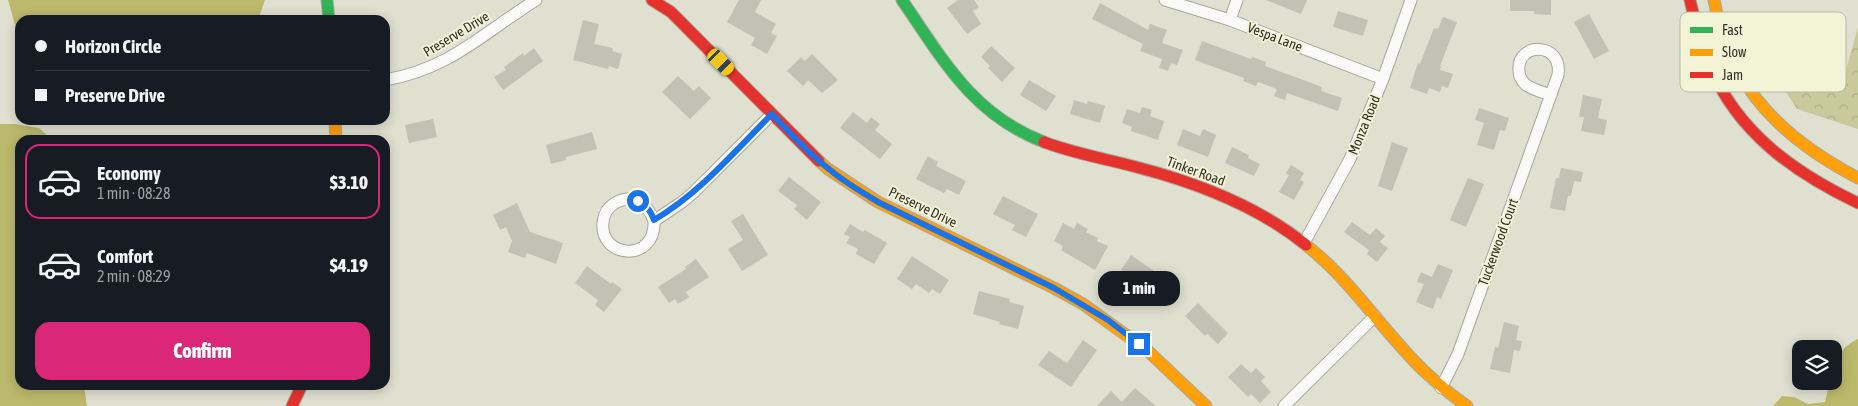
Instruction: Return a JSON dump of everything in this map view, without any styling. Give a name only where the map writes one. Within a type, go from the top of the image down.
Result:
[{"type":"main road","points":[[327,0],[328,15]]},
{"type":"main road","name":"Preserve Drive","points":[[652,0],[677,18],[828,169],[878,202],[1054,288],[1108,320],[1148,352],[1206,406]]},
{"type":"main road","name":"Tinker Road","points":[[902,0],[954,75],[974,98],[998,118],[1024,134],[1052,145],[1149,170],[1212,191],[1266,217],[1304,243],[1342,277],[1441,388],[1466,406]]},
{"type":"main road","points":[[1724,92],[1744,122],[1764,144],[1792,167],[1822,186],[1858,203]]},
{"type":"main road","points":[[1751,92],[1776,123],[1796,142],[1824,160],[1858,178]]},
{"type":"main road","points":[[292,406],[300,390]]},
{"type":"street","name":"Preserve Drive","points":[[390,79],[418,73],[451,58],[536,0]]},
{"type":"street","name":"Vespa Lane","points":[[1165,0],[1230,20],[1383,79]]},
{"type":"street","points":[[1230,20],[1237,0]]},
{"type":"street","name":"Monza Road","points":[[1304,243],[1350,159],[1383,79],[1411,0]]},
{"type":"street","name":"Tuckerwood Court","points":[[1441,388],[1458,354],[1551,95]]},
{"type":"street","points":[[654,220],[694,192],[772,114]]},
{"type":"street","points":[[629,199],[646,205],[654,220],[655,229],[648,244],[633,251],[624,251],[616,248],[605,237],[602,229],[606,211],[612,204],[620,200],[629,199]]},
{"type":"street","points":[[1284,406],[1375,316]]},
{"type":"green space","points":[[1858,27],[1858,129],[1797,109],[1786,92],[1846,92],[1846,70]]},
{"type":"shaded area","points":[[8,0],[265,0],[260,15],[15,15],[15,24]]},
{"type":"shaded area","points":[[0,124],[15,124],[39,128],[47,135],[15,135],[15,390],[85,390],[87,406],[0,406]]},
{"type":"shaded area","points":[[1858,339],[1858,406],[1773,406],[1782,396],[1794,397],[1808,404],[1825,402],[1828,390],[1842,390],[1842,351]]},
{"type":"building","points":[[739,0],[761,0],[755,12],[776,24],[771,33],[777,36],[767,54],[751,45],[755,38],[727,22]]},
{"type":"building","points":[[958,0],[974,0],[979,7],[973,11],[981,24],[967,34],[947,8]]},
{"type":"building","points":[[1266,0],[1307,0],[1301,14]]},
{"type":"building","points":[[1510,0],[1551,0],[1551,15],[1534,14],[1534,11],[1510,11]]},
{"type":"building","points":[[1100,3],[1148,30],[1150,24],[1167,30],[1162,43],[1183,50],[1177,65],[1171,63],[1168,71],[1159,68],[1162,59],[1140,51],[1143,44],[1092,19]]},
{"type":"building","points":[[1338,11],[1368,20],[1363,36],[1333,27]]},
{"type":"building","points":[[1589,14],[1609,51],[1594,59],[1574,22]]},
{"type":"building","points":[[1443,17],[1457,22],[1440,66],[1440,70],[1453,74],[1448,88],[1442,86],[1440,92],[1429,88],[1427,94],[1410,88],[1418,63],[1420,64],[1434,28],[1438,29]]},
{"type":"building","points":[[583,20],[599,24],[594,44],[613,48],[612,51],[622,54],[618,69],[609,66],[608,69],[573,60]]},
{"type":"building","points":[[1202,41],[1251,59],[1252,57],[1266,62],[1265,66],[1322,87],[1321,91],[1342,98],[1338,111],[1287,93],[1285,100],[1274,96],[1277,89],[1258,82],[1256,86],[1243,81],[1244,78],[1195,60]]},
{"type":"building","points":[[991,46],[1015,68],[1002,82],[988,68],[990,66],[981,57]]},
{"type":"building","points":[[534,48],[543,61],[503,90],[494,77],[506,70],[504,67],[523,53],[524,56]]},
{"type":"building","points":[[812,54],[838,80],[822,93],[808,80],[803,86],[787,71],[801,57],[805,61]]},
{"type":"building","points":[[678,76],[694,91],[699,86],[711,98],[690,119],[662,92]]},
{"type":"building","points":[[1029,80],[1056,96],[1046,111],[1020,95]]},
{"type":"building","points":[[1583,95],[1602,99],[1598,118],[1607,120],[1604,135],[1581,131],[1584,117],[1579,117]]},
{"type":"building","points":[[1074,100],[1087,104],[1088,101],[1105,106],[1100,123],[1070,114]]},
{"type":"building","points":[[1142,107],[1152,110],[1150,116],[1164,121],[1158,140],[1131,131],[1132,127],[1122,123],[1127,109],[1140,113]]},
{"type":"building","points":[[1479,108],[1509,118],[1505,131],[1500,130],[1494,150],[1477,145],[1484,123],[1475,120]]},
{"type":"building","points":[[853,112],[867,123],[871,117],[880,124],[875,130],[892,144],[880,159],[840,128]]},
{"type":"building","points":[[433,119],[437,137],[409,143],[405,125]]},
{"type":"building","points":[[1183,129],[1200,136],[1203,129],[1216,135],[1208,157],[1177,145]]},
{"type":"building","points":[[592,132],[597,149],[566,157],[566,160],[551,164],[546,145]]},
{"type":"building","points":[[1392,142],[1408,148],[1392,191],[1378,186]]},
{"type":"building","points":[[1232,147],[1249,155],[1248,158],[1260,164],[1254,176],[1225,163]]},
{"type":"building","points":[[928,156],[938,162],[936,166],[966,181],[959,195],[947,189],[944,193],[916,179]]},
{"type":"building","points":[[1291,165],[1304,173],[1300,180],[1304,182],[1294,200],[1279,192],[1289,175],[1286,173]]},
{"type":"building","points":[[1561,168],[1583,172],[1581,182],[1574,181],[1565,211],[1550,208],[1556,178],[1559,178]]},
{"type":"building","points":[[789,177],[821,202],[807,220],[794,209],[797,205],[778,191]]},
{"type":"building","points":[[1468,178],[1484,184],[1466,227],[1450,220]]},
{"type":"building","points":[[1003,196],[1038,214],[1026,237],[1012,230],[1015,225],[993,214]]},
{"type":"building","points":[[517,203],[530,232],[563,243],[556,264],[527,253],[525,258],[508,252],[512,241],[506,227],[500,230],[493,215]]},
{"type":"building","points":[[743,214],[768,255],[742,271],[728,249],[743,240],[731,221]]},
{"type":"building","points":[[1352,222],[1370,235],[1376,228],[1385,236],[1380,242],[1388,248],[1377,262],[1367,254],[1369,250],[1344,232]]},
{"type":"building","points":[[1063,223],[1074,229],[1077,223],[1088,229],[1086,232],[1098,238],[1097,241],[1108,246],[1095,270],[1061,250],[1063,246],[1054,241]]},
{"type":"building","points":[[850,224],[863,232],[865,230],[887,243],[874,264],[856,254],[858,249],[846,243],[850,237],[844,234]]},
{"type":"building","points":[[1131,255],[1161,276],[1159,279],[1166,283],[1169,298],[1155,302],[1153,292],[1121,270]]},
{"type":"building","points":[[912,256],[949,280],[940,294],[932,289],[929,293],[916,284],[912,289],[897,279]]},
{"type":"building","points":[[696,259],[709,277],[686,292],[689,297],[678,304],[675,299],[669,303],[658,287],[686,269],[685,267]]},
{"type":"building","points":[[1438,264],[1453,270],[1441,299],[1437,297],[1433,309],[1416,302],[1424,284],[1417,282],[1421,272],[1432,277]]},
{"type":"building","points":[[587,266],[611,284],[612,282],[622,289],[604,312],[595,305],[598,300],[575,283]]},
{"type":"building","points":[[979,291],[1010,299],[1009,302],[1024,306],[1018,329],[973,314]]},
{"type":"building","points":[[1198,303],[1228,333],[1218,344],[1207,334],[1205,336],[1185,316]]},
{"type":"building","points":[[1504,322],[1519,326],[1516,340],[1522,341],[1520,351],[1514,350],[1510,373],[1490,369],[1495,347],[1498,348]]},
{"type":"building","points":[[1083,340],[1097,350],[1071,387],[1038,365],[1049,351],[1067,363]]},
{"type":"building","points":[[1241,364],[1251,373],[1256,368],[1265,377],[1261,381],[1271,392],[1260,403],[1251,394],[1248,397],[1228,377]]},
{"type":"building","points":[[1135,388],[1156,406],[1097,406],[1111,391],[1122,402]]},
{"type":"traffic: fast","points":[[327,0],[328,15]]},
{"type":"traffic: fast","points":[[902,0],[946,64],[979,101],[1019,131],[1044,142]]},
{"type":"traffic: slow","points":[[1714,0],[1717,12]]},
{"type":"traffic: slow","points":[[1752,92],[1774,118],[1793,135],[1813,151],[1858,178]]},
{"type":"traffic: slow","points":[[335,125],[336,135]]},
{"type":"traffic: slow","points":[[819,161],[878,202],[1083,304],[1148,351],[1206,406]]},
{"type":"traffic: slow","points":[[1306,245],[1338,274],[1423,370],[1467,406]]},
{"type":"traffic: jam","points":[[652,0],[671,12],[819,161]]},
{"type":"traffic: jam","points":[[1690,0],[1693,12]]},
{"type":"traffic: jam","points":[[1723,92],[1753,131],[1771,148],[1812,178],[1858,203]]},
{"type":"traffic: jam","points":[[1044,142],[1162,174],[1205,189],[1268,219],[1306,245]]},
{"type":"traffic: jam","points":[[292,406],[300,390]]},
{"type":"route","points":[[638,201],[646,205],[654,220],[669,212],[694,192],[772,114],[828,169],[878,202],[1054,288],[1108,320],[1139,344]]}]
